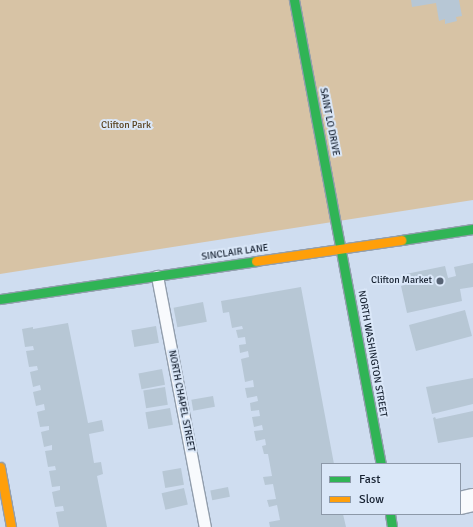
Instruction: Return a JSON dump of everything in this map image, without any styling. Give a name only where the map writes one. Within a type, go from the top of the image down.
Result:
[{"type":"main road","name":"SAINT LO DRIVE","points":[[294,0],[342,248]]},
{"type":"main road","name":"SINCLAIR LANE","points":[[0,299],[473,229]]},
{"type":"main road","name":"NORTH WASHINGTON STREET","points":[[342,248],[381,463]]},
{"type":"main road","points":[[0,467],[11,527]]},
{"type":"street","points":[[461,503],[473,500]]},
{"type":"lane","name":"NORTH CHAPEL STREET","points":[[157,276],[206,527]]},
{"type":"green space","name":"Clifton Park","points":[[0,0],[473,0],[473,200],[0,274]]},
{"type":"building","points":[[411,0],[459,0],[462,16],[456,17],[457,21],[445,24],[445,19],[439,21],[436,3],[412,7]]},
{"type":"building","name":"Clifton Market","points":[[473,263],[473,287],[460,289],[462,301],[407,313],[401,286],[408,284],[406,274],[445,266],[448,278],[456,276],[454,267]]},
{"type":"building","points":[[301,287],[334,463],[321,463],[321,515],[343,515],[346,527],[270,527],[269,522],[280,520],[277,505],[269,507],[267,500],[276,499],[273,484],[265,485],[263,477],[272,476],[268,454],[264,454],[262,446],[266,445],[265,439],[256,441],[254,431],[263,430],[262,425],[254,427],[252,417],[260,416],[259,410],[251,411],[250,403],[258,401],[257,396],[247,398],[245,388],[254,387],[253,380],[245,382],[241,359],[249,357],[248,351],[240,353],[239,345],[246,344],[245,337],[238,338],[236,330],[243,329],[242,326],[232,328],[229,312],[223,313],[221,301]]},
{"type":"building","points":[[203,302],[207,322],[177,327],[174,308]]},
{"type":"building","points":[[465,310],[472,336],[416,351],[409,325]]},
{"type":"building","points":[[68,323],[88,423],[102,420],[104,431],[89,434],[94,463],[101,462],[103,474],[97,476],[107,527],[59,527],[56,512],[64,511],[63,506],[55,507],[52,492],[60,490],[60,486],[52,487],[49,471],[56,470],[55,466],[48,467],[45,451],[52,450],[52,445],[44,447],[41,432],[49,430],[49,426],[40,427],[37,412],[45,410],[44,404],[36,406],[33,392],[41,390],[40,385],[33,387],[30,372],[38,370],[37,366],[29,367],[26,351],[34,350],[33,346],[25,347],[22,329],[33,327],[33,329]]},
{"type":"building","points":[[156,326],[159,343],[134,347],[131,330]]},
{"type":"building","points":[[162,369],[165,385],[141,389],[138,374]]},
{"type":"building","points":[[473,378],[473,404],[432,414],[426,387]]},
{"type":"building","points":[[165,387],[168,405],[146,408],[143,390]]},
{"type":"building","points":[[213,396],[215,407],[193,411],[191,400]]},
{"type":"building","points":[[170,408],[173,425],[148,429],[145,412]]},
{"type":"building","points":[[473,411],[473,437],[438,443],[433,418],[435,417],[436,419]]},
{"type":"building","points":[[181,468],[184,485],[165,488],[162,471]]},
{"type":"building","points":[[228,487],[230,497],[212,500],[210,490]]},
{"type":"building","points":[[184,488],[188,505],[165,510],[162,493]]},
{"type":"traffic: fast","points":[[294,0],[381,463]]},
{"type":"traffic: fast","points":[[401,240],[473,229]]},
{"type":"traffic: fast","points":[[0,299],[256,261]]},
{"type":"traffic: fast","points":[[390,515],[392,527]]},
{"type":"traffic: slow","points":[[256,261],[401,240]]},
{"type":"traffic: slow","points":[[0,467],[11,527]]},
{"type":"place","name":"Clifton Market","points":[[440,281]]}]
